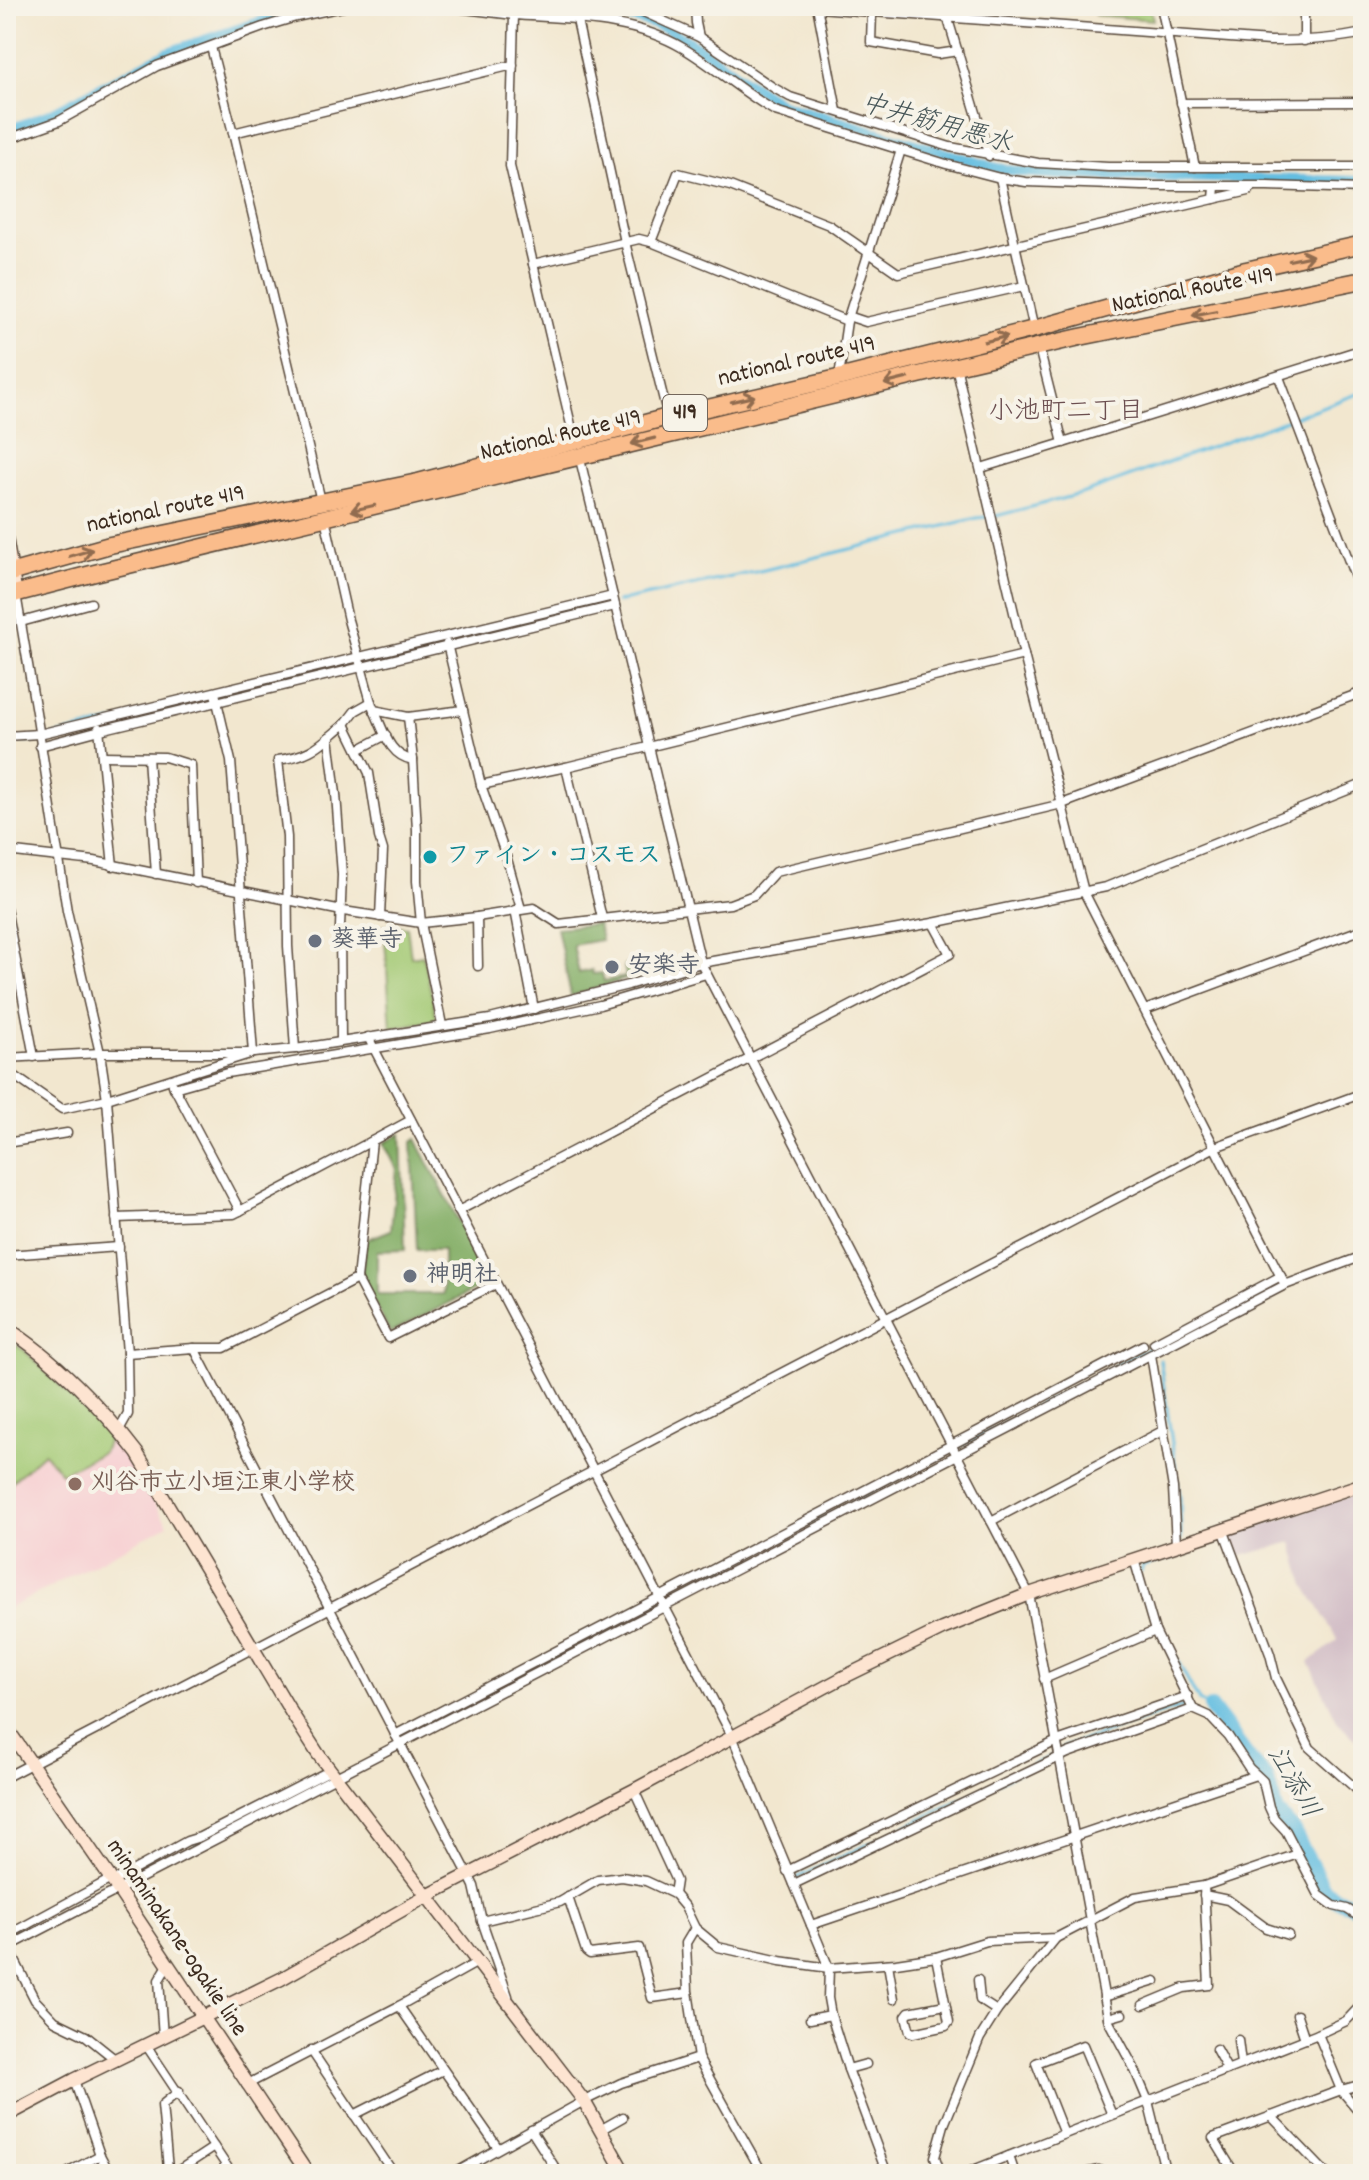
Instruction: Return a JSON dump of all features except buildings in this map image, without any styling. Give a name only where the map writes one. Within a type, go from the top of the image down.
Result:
[{"type":"highway","name":"national route 419","points":[[578,449],[668,417],[838,378],[1034,329],[1246,270],[1363,244]]},
{"type":"highway","name":"National Route 419","points":[[11,595],[323,509],[578,449],[1363,280]]},
{"type":"highway","name":"national route 419","points":[[9,574],[110,545],[323,509]]},
{"type":"street","points":[[6,146],[12,143],[14,137],[59,121],[157,66],[296,17],[347,6]]},
{"type":"street","points":[[440,6],[513,10],[652,33],[682,47],[775,111],[1000,178],[1075,184],[1363,189]]},
{"type":"street","points":[[614,6],[639,10],[699,37],[790,97],[950,147],[989,156],[1038,163],[1108,167],[1363,167]]},
{"type":"street","points":[[695,6],[699,37]]},
{"type":"street","points":[[944,6],[989,156]]},
{"type":"street","points":[[1161,6],[1195,167]]},
{"type":"street","points":[[1304,41],[1304,6],[1330,6]]},
{"type":"street","points":[[837,111],[817,7],[1270,41],[1341,38],[1363,33]]},
{"type":"street","points":[[513,10],[509,158],[701,963],[1029,1594],[1108,2018],[1148,2101],[1166,2174]]},
{"type":"street","points":[[872,12],[871,42],[938,54],[958,51]]},
{"type":"street","points":[[577,20],[625,242],[668,417]]},
{"type":"street","points":[[211,47],[360,663],[373,706],[394,751],[402,758],[413,760]]},
{"type":"street","points":[[714,70],[724,54]]},
{"type":"street","points":[[233,133],[513,65]]},
{"type":"street","points":[[1181,103],[1363,102]]},
{"type":"street","points":[[838,378],[848,319],[901,150]]},
{"type":"street","points":[[651,242],[678,173],[730,186],[829,225],[898,273],[1249,191],[1251,186]]},
{"type":"street","points":[[1000,178],[1034,329]]},
{"type":"street","points":[[1214,199],[1215,187]]},
{"type":"street","points":[[533,264],[639,239],[848,319],[866,322],[1024,286]]},
{"type":"street","points":[[1039,348],[1063,443]]},
{"type":"street","points":[[981,468],[1363,349]]},
{"type":"street","points":[[956,366],[1084,892],[1283,1280]]},
{"type":"street","points":[[1279,377],[1363,598]]},
{"type":"street","points":[[6,538],[11,595],[21,622],[67,911],[100,1053],[107,1099],[127,1353],[128,1414],[119,1430]]},
{"type":"street","points":[[6,736],[99,725],[614,601]]},
{"type":"street","points":[[21,622],[91,603]]},
{"type":"street","points":[[447,642],[481,785],[507,859],[534,1009]]},
{"type":"street","points":[[481,785],[1024,655]]},
{"type":"street","points":[[6,851],[58,855],[341,911],[421,923],[534,908],[559,924],[730,904],[754,895],[775,872],[1062,804],[1363,692]]},
{"type":"street","points":[[216,698],[231,761],[253,1053]]},
{"type":"street","points":[[295,1049],[286,900],[287,837],[278,760],[301,757],[314,750],[345,724],[355,711],[373,706],[408,717],[463,710]]},
{"type":"street","points":[[408,717],[421,923],[442,1025]]},
{"type":"street","points":[[345,724],[369,773],[383,850],[380,917]]},
{"type":"street","points":[[40,746],[99,725]]},
{"type":"street","points":[[99,725],[113,866]]},
{"type":"street","points":[[358,750],[386,735]]},
{"type":"street","points":[[329,737],[339,842],[341,1041]]},
{"type":"street","points":[[103,756],[165,757],[191,765],[196,883]]},
{"type":"street","points":[[148,757],[156,874]]},
{"type":"street","points":[[566,767],[602,918]]},
{"type":"street","points":[[6,1058],[100,1053],[253,1053],[490,1019],[628,985],[701,963],[933,923],[1106,887],[1363,784]]},
{"type":"street","points":[[6,908],[34,1057]]},
{"type":"street","points":[[477,917],[478,966]]},
{"type":"street","points":[[458,1211],[950,954],[933,923]]},
{"type":"street","points":[[1145,1010],[1363,929]]},
{"type":"street","points":[[6,1070],[62,1109],[227,1073],[550,1017],[706,974]]},
{"type":"street","points":[[368,1037],[732,1736],[829,1968],[831,2015],[887,2174]]},
{"type":"street","points":[[172,1084],[253,1053]]},
{"type":"street","points":[[172,1084],[240,1211]]},
{"type":"street","points":[[6,1777],[1215,1147],[1363,1093]]},
{"type":"street","points":[[116,1218],[234,1214],[411,1120]]},
{"type":"street","points":[[6,1143],[67,1133]]},
{"type":"street","points":[[372,1141],[357,1279],[388,1338],[496,1284]]},
{"type":"street","points":[[6,1255],[119,1247]]},
{"type":"street","points":[[954,1451],[1147,1344],[1283,1280],[1363,1256]]},
{"type":"street","points":[[6,1276],[8,1329],[55,1366],[119,1430],[137,1453],[291,1712],[333,1774],[584,2101],[625,2174]]},
{"type":"street","points":[[127,1353],[224,1348],[357,1279]]},
{"type":"street","points":[[395,1735],[954,1451],[1149,1356],[1283,1280]]},
{"type":"street","points":[[1147,1344],[1164,1430],[1180,1543]]},
{"type":"street","points":[[194,1348],[474,1886],[482,1921],[512,2008]]},
{"type":"street","points":[[991,1521],[1164,1430]]},
{"type":"street","points":[[6,2116],[281,1979],[427,1896],[942,1629],[1029,1594],[1363,1484]]},
{"type":"street","points":[[1223,1529],[1276,1678],[1310,1748],[1363,1795]]},
{"type":"street","points":[[1134,1559],[1155,1631],[1193,1709]]},
{"type":"street","points":[[6,1936],[400,1744],[662,1602]]},
{"type":"street","points":[[1044,1679],[1155,1631]]},
{"type":"street","points":[[787,1871],[1057,1743],[1188,1696]]},
{"type":"street","points":[[794,1884],[1068,1753],[1193,1709],[1209,1716],[1263,1781],[1274,1818],[1286,1831],[1319,1895],[1334,1906],[1347,1909],[1363,1919]]},
{"type":"street","name":"minaminakane-ogakie line","points":[[6,1727],[308,2174]]},
{"type":"street","points":[[811,1925],[1256,1775]]},
{"type":"street","points":[[634,1790],[676,1881],[674,1894]]},
{"type":"street","points":[[941,2174],[935,2157],[944,2125],[980,2038],[997,2011],[1056,1938],[1135,1897],[1204,1890],[1298,1854]]},
{"type":"street","points":[[482,1921],[560,1902],[598,1880],[622,1877],[646,1881],[674,1894],[685,1907],[695,1928],[718,1947],[829,1968],[936,1957],[987,1941],[1056,1938]]},
{"type":"street","points":[[114,1884],[7,1948],[35,2000],[55,2021],[86,2036],[117,2061]]},
{"type":"street","points":[[1204,1890],[1228,1900],[1266,1928],[1288,1935]]},
{"type":"street","points":[[1143,2005],[1184,1988],[1209,1985],[1204,1890]]},
{"type":"street","points":[[568,1897],[586,1951],[590,1954],[639,1948],[652,1998],[688,1993]]},
{"type":"street","points":[[695,1928],[686,1943],[688,1993],[698,2058],[763,2174]]},
{"type":"street","points":[[936,1957],[949,2022],[946,2026],[910,2032],[906,2016],[909,2012],[945,2005]]},
{"type":"street","points":[[246,2085],[476,1963]]},
{"type":"street","points":[[888,1964],[894,1999]]},
{"type":"street","points":[[163,2037],[159,1980],[168,1965]]},
{"type":"street","points":[[978,1980],[980,2000],[997,2011]]},
{"type":"street","points":[[1104,1997],[1155,1981]]},
{"type":"street","points":[[963,2174],[1318,2034],[1346,2021],[1363,2003]]},
{"type":"street","points":[[399,2006],[498,2148]]},
{"type":"street","points":[[1108,2018],[1122,2014]]},
{"type":"street","points":[[810,2019],[831,2015]]},
{"type":"street","points":[[1297,2015],[1305,2039]]},
{"type":"street","points":[[1318,2034],[1341,2090],[1363,2116]]},
{"type":"street","points":[[1238,2040],[1241,2064]]},
{"type":"street","points":[[146,2045],[232,2174]]},
{"type":"street","points":[[1064,2134],[1036,2063],[1083,2045],[1112,2115]]},
{"type":"street","points":[[1216,2049],[1227,2069]]},
{"type":"street","points":[[311,2050],[394,2174]]},
{"type":"street","points":[[453,2174],[469,2170],[498,2148],[621,2083],[698,2058]]},
{"type":"street","points":[[848,2069],[866,2064]]},
{"type":"street","points":[[354,2115],[443,2070]]},
{"type":"street","points":[[74,2080],[100,2155],[110,2174]]},
{"type":"street","points":[[1235,2174],[1213,2138],[1363,2084]]},
{"type":"street","points":[[179,2091],[162,2105],[168,2169],[172,2174],[214,2147]]},
{"type":"street","points":[[1271,2116],[1327,2174]]},
{"type":"street","points":[[600,2130],[623,2117]]},
{"type":"street","points":[[531,2130],[559,2174]]},
{"type":"street","points":[[65,2174],[100,2155]]},
{"type":"street","points":[[1009,2156],[1015,2174]]},
{"type":"street","points":[[1080,2174],[1099,2170],[1099,2174]]},
{"type":"shaded area","name":"刈谷市立小垣江東小学校","points":[[6,1339],[33,1356],[119,1442],[168,1525],[6,1610]]},
{"type":"shaded area","points":[[1363,1492],[1363,1747],[1338,1722],[1309,1662],[1338,1640],[1305,1585],[1292,1542],[1238,1557],[1229,1535]]},
{"type":"green space","points":[[1094,6],[1150,6],[1153,20],[1095,15]]},
{"type":"green space","points":[[598,924],[601,940],[573,945],[579,973],[592,970],[593,974],[602,973],[604,981],[626,977],[624,965],[642,961],[646,973],[571,996],[557,928]]},
{"type":"green space","points":[[384,925],[407,927],[411,957],[423,955],[437,1020],[391,1028]]},
{"type":"green space","points":[[401,1134],[405,1250],[377,1251],[377,1294],[443,1294],[443,1250],[417,1250],[412,1142],[416,1139],[490,1282],[390,1333],[361,1278],[366,1240],[391,1230],[397,1169],[384,1143]]},
{"type":"green space","points":[[6,1339],[25,1351],[110,1435],[103,1452],[61,1473],[44,1453],[6,1487]]},
{"type":"waterway","name":"中井筋用悪水","points":[[6,131],[50,114],[168,52],[308,6]]},
{"type":"waterway","name":"中井筋用悪水","points":[[523,6],[623,16],[662,27],[706,52],[782,104],[997,168],[1059,175],[1363,181]]},
{"type":"waterway","points":[[617,602],[1084,493],[1363,392]]},
{"type":"waterway","points":[[45,738],[150,714]]},
{"type":"waterway","points":[[6,742],[34,741]]},
{"type":"waterway","points":[[448,1712],[1153,1346]]},
{"type":"waterway","points":[[1160,1360],[1180,1498],[1181,1539]]},
{"type":"waterway","points":[[1141,1572],[1143,1566],[1182,1554],[1182,1546]]},
{"type":"waterway","points":[[1152,1606],[1199,1701],[1211,1708]]},
{"type":"waterway","points":[[797,1878],[1050,1757],[1066,1746],[1184,1706]]},
{"type":"waterway","name":"江添川","points":[[1211,1708],[1266,1778],[1276,1813],[1291,1828],[1324,1890],[1363,1912]]},
{"type":"waterway","points":[[195,1843],[285,1798]]},
{"type":"waterway","points":[[73,1904],[102,1890]]},
{"type":"place","name":"ファイン・コスモス","points":[[430,857]]},
{"type":"place","name":"葵華寺","points":[[315,941]]},
{"type":"place","name":"安楽寺","points":[[612,967]]},
{"type":"place","name":"神明社","points":[[410,1276]]},
{"type":"place","name":"刈谷市立小垣江東小学校","points":[[75,1484]]},
{"type":"district","name":"小池町二丁目","points":[[1066,412]]}]
